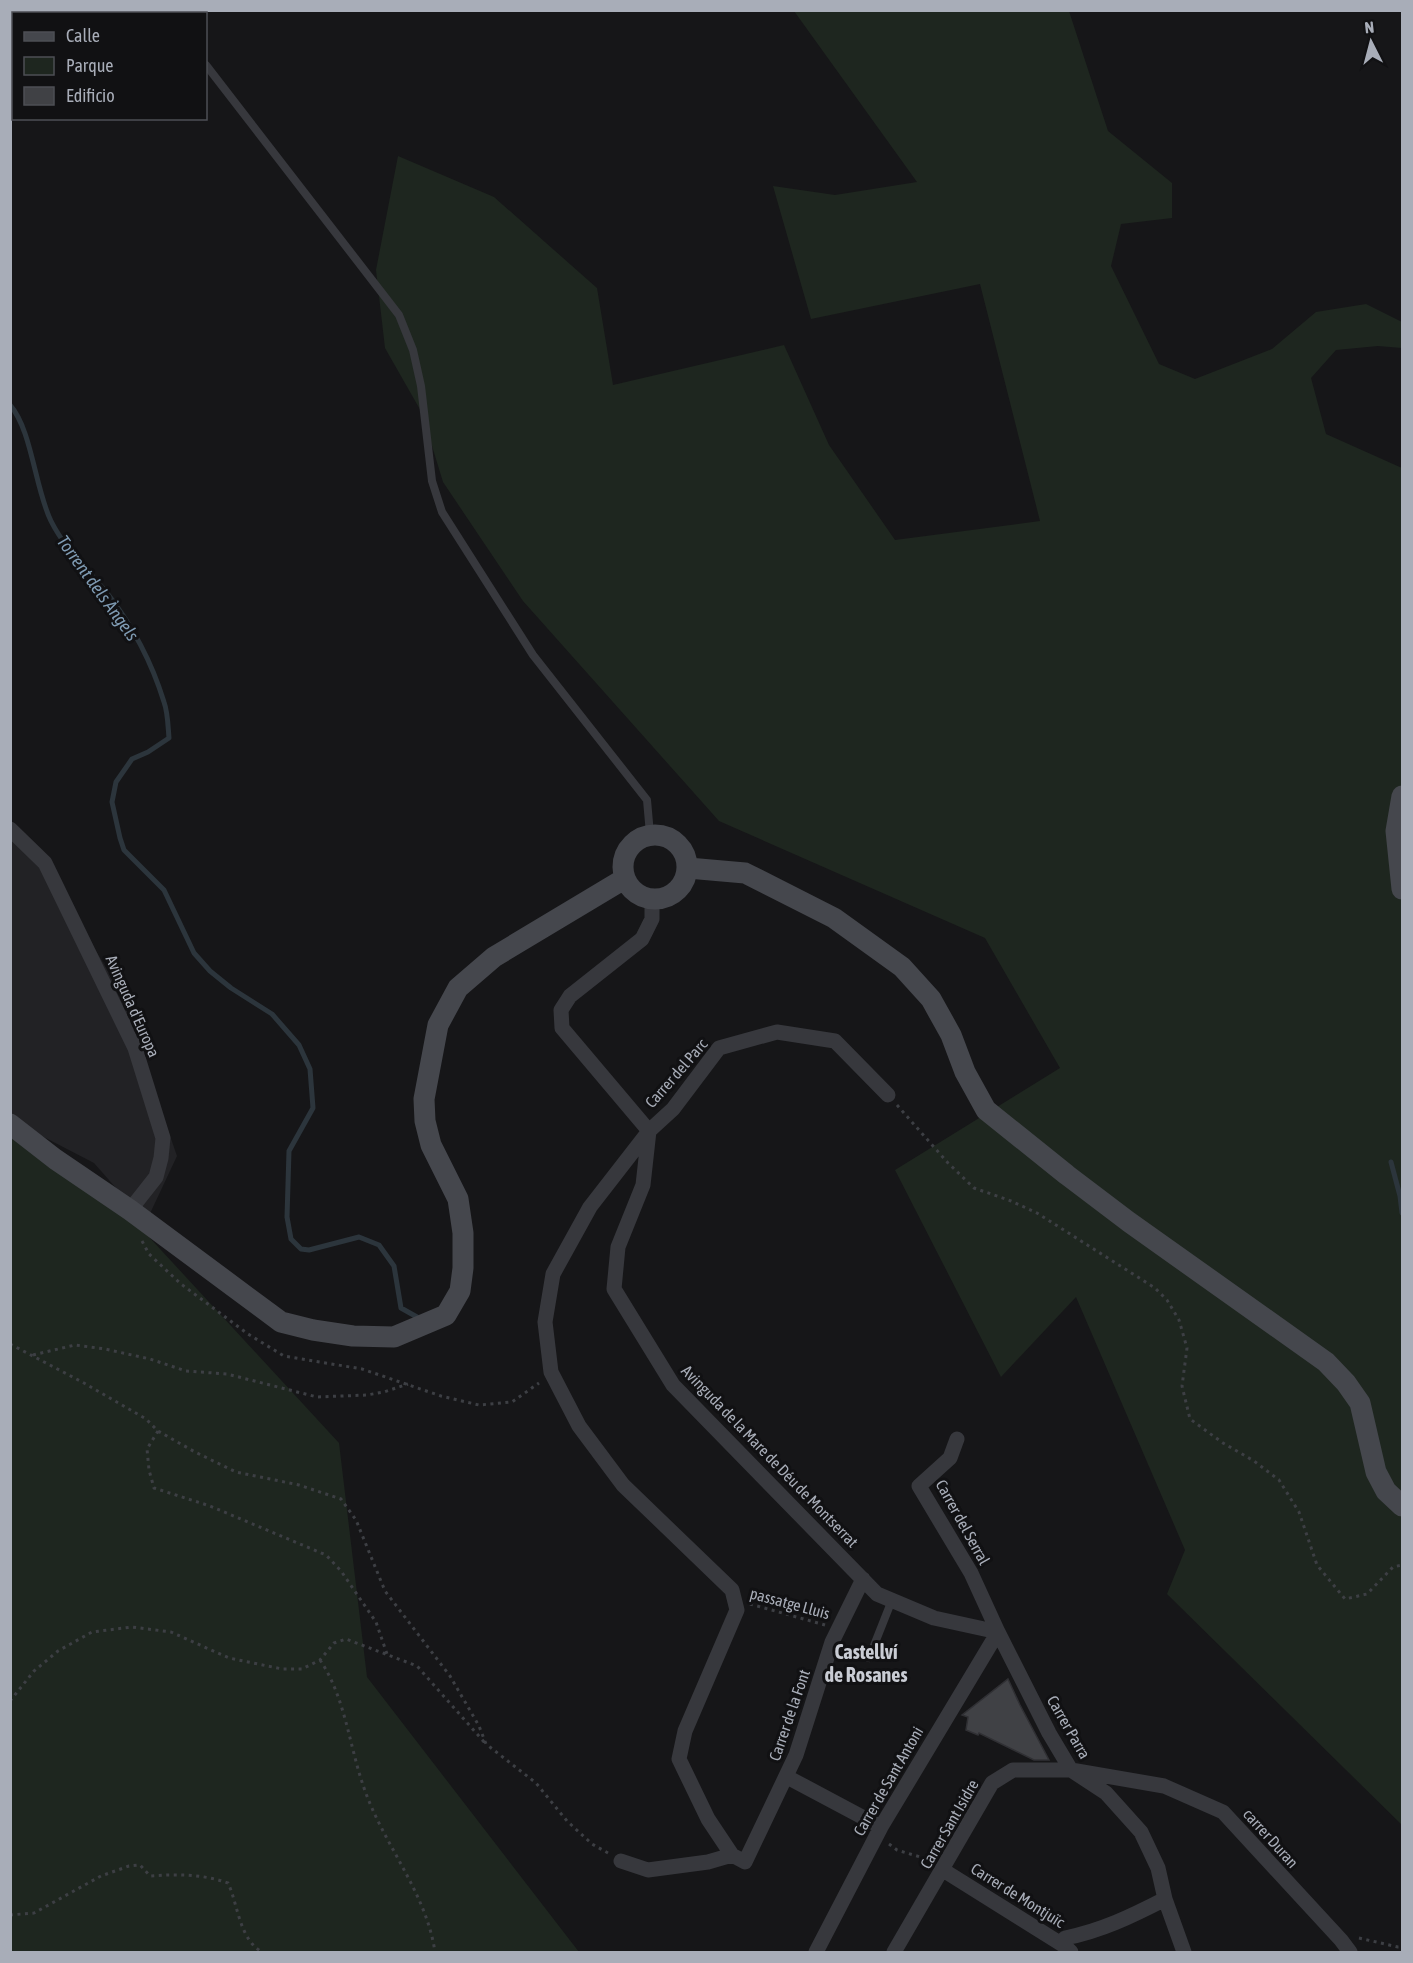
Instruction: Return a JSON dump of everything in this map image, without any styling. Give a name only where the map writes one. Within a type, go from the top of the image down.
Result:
[{"type":"street","points":[[1402,796],[1396,831],[1402,888]]},
{"type":"street","name":"Avinguda d'Europa","points":[[10,829],[45,863],[135,1048],[163,1138],[156,1177],[130,1210]]},
{"type":"street","points":[[650,834],[664,835],[677,842],[685,854],[688,868],[685,881],[677,891],[665,898],[652,900],[635,893],[624,879],[622,864],[626,850],[636,840],[650,834]]},
{"type":"street","points":[[688,868],[745,873],[834,918],[902,967],[932,999],[951,1035],[965,1072],[986,1110],[1129,1222],[1326,1362],[1346,1383],[1360,1403],[1376,1472],[1386,1491],[1402,1506]]},
{"type":"street","points":[[10,1124],[281,1322],[353,1336],[394,1337],[446,1315],[460,1290],[463,1268],[463,1233],[458,1199],[431,1145],[425,1121],[424,1099],[438,1025],[458,988],[494,957],[624,879]]},
{"type":"street","points":[[649,1131],[562,1028],[561,1010],[570,996],[642,939],[652,919],[652,900]]},
{"type":"street","name":"Carrer del Parc","points":[[551,1372],[545,1322],[553,1274],[590,1207],[649,1131],[673,1108],[718,1048],[777,1032],[836,1041],[888,1095]]},
{"type":"street","name":"Avinguda de la Mare de Déu de Montserrat","points":[[649,1131],[643,1185],[618,1246],[614,1289],[673,1385],[877,1594],[934,1618],[998,1632]]},
{"type":"street","points":[[551,1372],[579,1426],[623,1485],[732,1590],[737,1610],[684,1731],[679,1759],[708,1819],[739,1858]]},
{"type":"street","name":"Carrer del Serral","points":[[957,1439],[950,1458],[919,1486],[971,1573],[998,1632]]},
{"type":"street","name":"Carrer de la Font","points":[[739,1858],[787,1777],[832,1644],[863,1579]]},
{"type":"street","name":"Carrer Parra","points":[[998,1632],[1049,1733],[1071,1770],[1106,1793],[1141,1832],[1158,1868],[1165,1899],[1184,1953]]},
{"type":"street","name":"Carrer de Sant Antoni","points":[[816,1953],[881,1827],[998,1632]]},
{"type":"street","name":"Carrer Sant Isidre","points":[[894,1953],[992,1783],[1013,1770],[1071,1770]]},
{"type":"street","name":"carrer Duran","points":[[1071,1770],[1164,1786],[1223,1812],[1334,1932],[1350,1953]]},
{"type":"street","points":[[787,1777],[881,1827]]},
{"type":"street","points":[[621,1861],[648,1870],[739,1858]]},
{"type":"street","name":"Carrer de Montjuïc","points":[[943,1870],[1068,1951]]},
{"type":"street","name":"Carrer de Montjuïc","points":[[1068,1951],[1065,1938],[1091,1933],[1165,1899]]},
{"type":"lane","points":[[207,66],[399,315],[413,350],[421,386],[432,481],[442,512],[533,655],[647,800],[650,834]]},
{"type":"lane","points":[[832,1644],[869,1658],[892,1600]]},
{"type":"path","points":[[888,1095],[948,1164],[974,1188],[1037,1213],[1155,1288],[1167,1300],[1179,1320],[1187,1348],[1182,1386],[1190,1419],[1279,1480],[1299,1512],[1317,1564],[1345,1599],[1367,1594],[1393,1566],[1402,1565]]},
{"type":"path","points":[[10,1344],[146,1419],[158,1431],[236,1472],[299,1485],[341,1499],[356,1520],[385,1591],[450,1676],[479,1726],[486,1744]]},
{"type":"path","points":[[32,1355],[75,1345],[150,1359],[186,1371],[227,1374],[317,1397],[367,1395],[408,1384],[441,1396],[479,1405],[512,1402],[551,1372]]},
{"type":"path","points":[[158,1431],[147,1449],[154,1488],[210,1506],[326,1555],[341,1571],[376,1622],[387,1654]]},
{"type":"path","name":"passatge Lluis","points":[[734,1600],[839,1629]]},
{"type":"path","points":[[10,1701],[34,1671],[58,1651],[92,1632],[132,1627],[171,1632],[229,1658],[282,1669],[302,1669],[320,1660],[334,1643],[346,1639],[417,1666],[486,1744],[537,1783],[567,1821],[592,1844],[621,1861]]},
{"type":"path","points":[[320,1660],[334,1686],[363,1787],[410,1881],[427,1922],[435,1953]]},
{"type":"path","points":[[881,1827],[883,1838],[897,1850],[934,1861],[943,1870]]},
{"type":"path","points":[[10,1915],[34,1913],[100,1876],[129,1866],[140,1865],[150,1876],[213,1878],[228,1883],[235,1897],[237,1911],[249,1941],[261,1953]]},
{"type":"path","points":[[1334,1932],[1402,1947]]},
{"type":"shaded area","points":[[10,829],[45,863],[121,994],[177,1156],[146,1222],[94,1163],[11,1120]]},
{"type":"green space","points":[[794,11],[1069,11],[1108,131],[1172,183],[1172,218],[1121,224],[1111,266],[1159,364],[1195,379],[1272,349],[1316,312],[1366,304],[1402,322],[1402,348],[1378,346],[1336,350],[1311,378],[1326,434],[1402,468],[1402,1825],[1167,1594],[1185,1550],[1076,1297],[1001,1377],[895,1170],[1060,1068],[985,938],[719,821],[523,601],[443,482],[422,413],[385,348],[376,270],[398,156],[494,197],[597,288],[613,385],[784,345],[829,445],[895,540],[1040,521],[980,284],[811,319],[773,186],[835,195],[917,182]]},
{"type":"green space","points":[[10,1113],[90,1173],[339,1443],[367,1677],[579,1952],[11,1952]]},
{"type":"building","points":[[1008,1679],[1049,1760],[1034,1760],[979,1733],[978,1735],[966,1730],[968,1717],[962,1715]]},
{"type":"waterway","name":"Torrent dels Àngels","points":[[10,405],[23,429],[51,521],[70,550],[125,618],[147,659],[165,706],[169,738],[148,752],[132,759],[116,782],[112,802],[124,850],[164,890],[194,953],[210,971],[231,988],[272,1014],[299,1045],[310,1069],[313,1108],[289,1151],[287,1217],[291,1239],[301,1249],[309,1250],[359,1237],[379,1245],[394,1266],[401,1308],[417,1317]]},
{"type":"waterway","points":[[1391,1162],[1402,1213]]},
{"type":"district","name":"Castellví de Rosanes","points":[[866,1662]]}]
